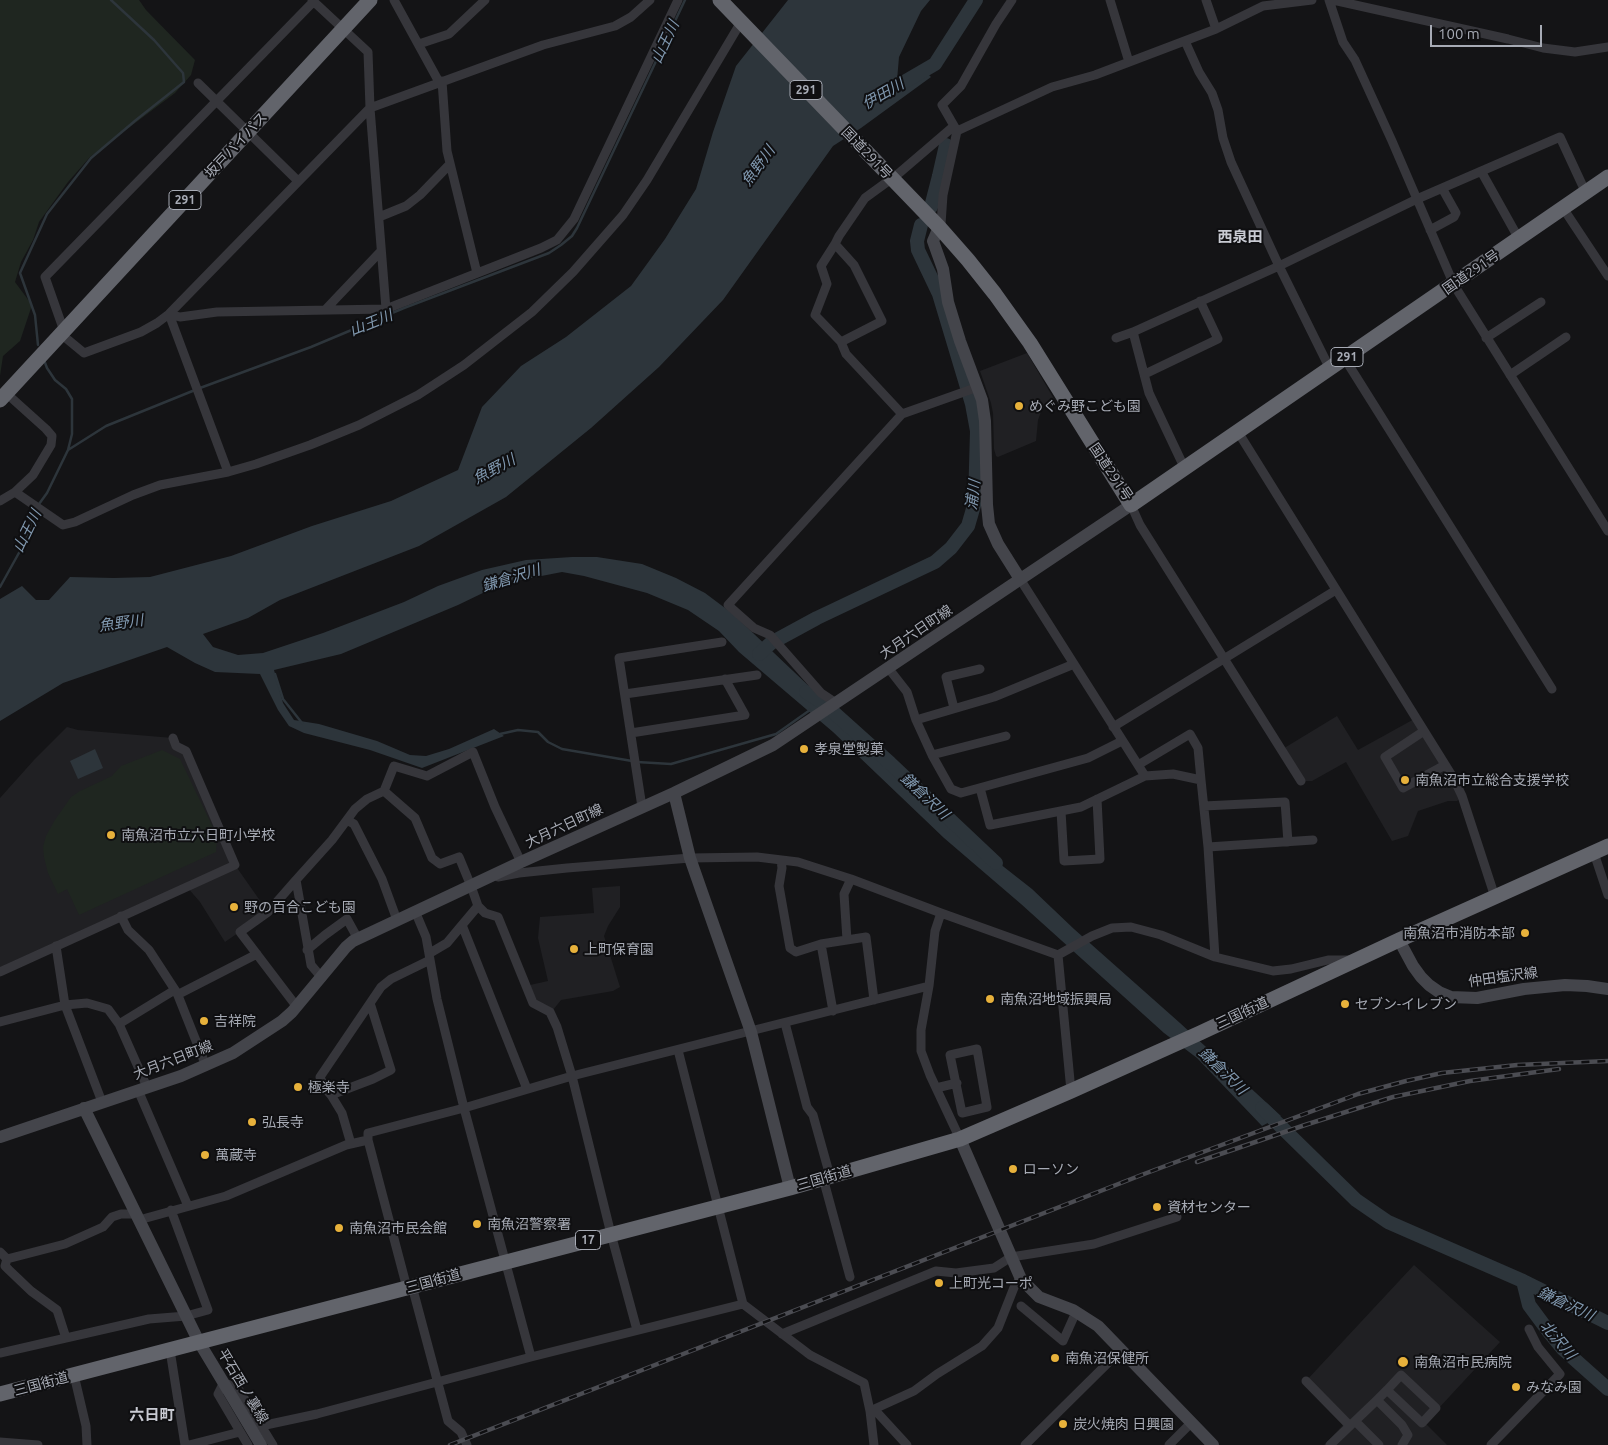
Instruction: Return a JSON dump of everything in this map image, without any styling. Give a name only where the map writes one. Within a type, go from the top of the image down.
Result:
[{"type":"highway","name":"坂戸バイパス","points":[[3,396],[370,0]]},
{"type":"highway","name":"国道291号","points":[[720,0],[939,227],[968,260],[1015,321],[1131,505],[1454,285],[1608,177]]},
{"type":"highway","name":"三国街道","points":[[0,1394],[718,1205],[790,1188],[960,1139],[1072,1091],[1608,846]]},
{"type":"main road","points":[[939,227],[933,241],[943,269],[948,302],[982,400],[985,421],[986,505],[989,524],[998,544],[1020,579]]},
{"type":"main road","name":"大月六日町線","points":[[0,1137],[206,1066],[233,1052],[282,1021],[297,1007],[346,947],[358,939],[520,862],[674,793],[773,745],[1131,505]]},
{"type":"main road","points":[[674,793],[690,858],[751,1032],[790,1188]]},
{"type":"main road","name":"仲田塩沢線","points":[[1399,940],[1421,977],[1439,992],[1451,997],[1477,998],[1524,989],[1565,985],[1608,989]]},
{"type":"main road","name":"平石西ノ裏線","points":[[84,1108],[199,1342],[261,1445]]},
{"type":"main road","points":[[960,1139],[1021,1278],[1040,1297],[1076,1312],[1098,1326],[1212,1445]]},
{"type":"street","points":[[394,0],[441,81],[447,151],[476,273]]},
{"type":"street","points":[[419,44],[449,34],[484,0]]},
{"type":"street","points":[[386,309],[370,108],[368,52],[312,1],[45,277],[62,332],[84,353],[141,332],[169,314],[370,108],[543,45],[615,26],[631,17],[650,0]]},
{"type":"street","points":[[169,314],[180,317],[217,312],[386,309],[542,248],[557,240],[574,219],[678,0]]},
{"type":"street","points":[[939,227],[955,129],[942,105],[961,86],[996,24],[1012,0]]},
{"type":"street","points":[[1110,0],[1130,62]]},
{"type":"street","points":[[1206,0],[1216,29]]},
{"type":"street","points":[[898,174],[955,129],[1052,87],[1095,75],[1185,41],[1216,29],[1263,6],[1312,0]]},
{"type":"street","points":[[1608,47],[1575,52],[1543,48],[1334,0],[1343,42],[1354,60],[1454,285],[1608,531]]},
{"type":"street","points":[[15,492],[63,525],[75,522],[160,485],[228,472],[310,445],[359,425],[418,395],[464,365],[532,312],[573,272],[623,216],[652,173],[742,23]]},
{"type":"street","points":[[1185,41],[1199,72],[1212,93],[1231,162],[1279,266],[1330,368]]},
{"type":"street","points":[[198,83],[298,181]]},
{"type":"street","points":[[1116,338],[1279,266],[1417,199],[1560,137],[1586,192]]},
{"type":"street","points":[[379,217],[406,206],[420,195],[450,164]]},
{"type":"street","points":[[1481,171],[1518,240]]},
{"type":"street","points":[[887,182],[865,198],[821,266],[827,284],[815,315],[841,342],[846,354],[902,414]]},
{"type":"street","points":[[1430,230],[1454,217],[1456,213],[1442,188]]},
{"type":"street","points":[[1563,208],[1608,276]]},
{"type":"street","points":[[835,244],[854,265],[882,321],[841,342]]},
{"type":"street","points":[[325,310],[381,250]]},
{"type":"street","points":[[1144,374],[1218,339],[1200,301]]},
{"type":"street","points":[[1486,338],[1541,302]]},
{"type":"street","points":[[169,314],[228,472]]},
{"type":"street","points":[[1133,332],[1149,393],[1185,469]]},
{"type":"street","points":[[1510,375],[1566,337]]},
{"type":"street","points":[[1345,359],[1552,689]]},
{"type":"street","points":[[836,703],[821,693],[770,635],[754,628],[728,605],[902,414],[978,388]]},
{"type":"street","points":[[0,501],[15,492],[33,475],[51,445],[52,436],[46,429],[3,396]]},
{"type":"street","points":[[1238,432],[1445,765],[1462,796],[1494,897]]},
{"type":"street","points":[[1131,505],[1140,525],[1301,781]]},
{"type":"street","points":[[1020,579],[1145,776]]},
{"type":"street","points":[[1113,727],[1336,590]]},
{"type":"street","points":[[642,807],[619,658],[722,642]]},
{"type":"street","points":[[916,720],[994,698],[1074,664]]},
{"type":"street","points":[[889,668],[907,692],[916,720],[932,755],[951,789],[961,793],[1088,758],[1122,740]]},
{"type":"street","points":[[954,708],[946,677],[980,669]]},
{"type":"street","points":[[625,694],[757,674]]},
{"type":"street","points":[[631,733],[745,715],[724,679]]},
{"type":"street","points":[[1424,731],[1385,757],[1402,788],[1445,765]]},
{"type":"street","points":[[1138,764],[1190,734],[1198,748],[1208,847],[1215,958]]},
{"type":"street","points":[[932,755],[1006,736]]},
{"type":"street","points":[[0,972],[235,865],[186,751],[176,746],[173,738]]},
{"type":"street","points":[[297,1007],[240,932],[268,912],[332,840],[355,809],[367,799],[384,791],[394,766],[427,776],[474,752],[495,807],[520,862]]},
{"type":"street","points":[[980,788],[990,825],[1081,807],[1145,776],[1174,774],[1201,780]]},
{"type":"street","points":[[384,791],[415,818],[432,858],[440,864],[459,857],[478,906],[485,913],[498,917],[533,1003],[550,1012],[557,1027],[572,1076],[637,1330]]},
{"type":"street","points":[[1061,811],[1064,861],[1100,859],[1097,799]]},
{"type":"street","points":[[1204,806],[1285,802],[1288,842]]},
{"type":"street","points":[[347,820],[354,824],[382,879],[397,920]]},
{"type":"street","points":[[1208,847],[1313,840]]},
{"type":"street","points":[[1594,853],[1608,895]]},
{"type":"street","points":[[485,879],[519,873],[690,858],[757,857],[798,862],[851,879],[1058,954],[1112,928],[1131,927],[1161,935],[1215,958],[1273,971],[1290,970],[1328,960],[1355,960]]},
{"type":"street","points":[[782,860],[779,886],[790,948],[796,952],[821,944],[866,937],[874,1000]]},
{"type":"street","points":[[847,940],[844,894],[851,879]]},
{"type":"street","points":[[296,880],[307,950],[311,965],[322,978]]},
{"type":"street","points":[[351,1144],[342,1113],[324,1087],[320,1077],[381,987],[391,979],[430,957],[446,943],[478,906]]},
{"type":"street","points":[[416,911],[426,937],[437,999],[464,1108],[531,1357]]},
{"type":"street","points":[[941,913],[935,931],[921,1030],[921,1051],[960,1139]]},
{"type":"street","points":[[121,916],[128,930],[149,950],[177,993],[206,1066]]},
{"type":"street","points":[[307,950],[347,919],[358,939]]},
{"type":"street","points":[[462,925],[527,1088]]},
{"type":"street","points":[[821,944],[833,1011]]},
{"type":"street","points":[[56,946],[65,1005],[102,1102]]},
{"type":"street","points":[[119,1024],[173,991],[179,994],[257,954]]},
{"type":"street","points":[[1058,954],[1072,1091]]},
{"type":"street","points":[[466,1445],[461,1432],[448,1421],[368,1140],[368,1133],[464,1108],[572,1076],[928,986]]},
{"type":"street","points":[[0,1022],[65,1005],[87,1003],[108,1009],[119,1024],[142,1089],[188,1206]]},
{"type":"street","points":[[331,1095],[391,1070],[371,1006],[369,1005]]},
{"type":"street","points":[[785,1023],[807,1107],[813,1115],[850,1277]]},
{"type":"street","points":[[977,1049],[987,1108],[962,1113],[957,1083],[950,1055],[977,1049]]},
{"type":"street","points":[[678,1050],[743,1304],[810,1355],[864,1383],[872,1410],[874,1445]]},
{"type":"street","points":[[936,1088],[957,1083]]},
{"type":"street","points":[[66,1338],[56,1310],[31,1291],[9,1270],[3,1255],[65,1244],[103,1227],[112,1217],[121,1214],[138,1217],[226,1196],[351,1144],[368,1140]]},
{"type":"street","points":[[0,1353],[149,1319],[186,1316],[208,1310],[171,1210]]},
{"type":"street","points":[[782,1334],[936,1272],[994,1268],[1011,1257],[1094,1244],[1176,1217]]},
{"type":"street","points":[[872,1410],[914,1391],[982,1346],[998,1328],[1015,1285],[1021,1278]]},
{"type":"street","points":[[261,1426],[317,1414],[437,1381],[743,1304]]},
{"type":"street","points":[[1021,1306],[1063,1341],[1076,1312]]},
{"type":"street","points":[[1491,1445],[1560,1374],[1538,1347],[1529,1329]]},
{"type":"street","points":[[170,1350],[185,1445]]},
{"type":"street","points":[[1025,1445],[1121,1350]]},
{"type":"street","points":[[74,1375],[86,1426],[87,1445]]},
{"type":"street","points":[[1330,1445],[1378,1400],[1401,1375],[1436,1408],[1422,1423],[1388,1390]]},
{"type":"street","points":[[1306,1381],[1352,1424],[1379,1445]]},
{"type":"street","points":[[248,1445],[218,1394],[223,1384],[236,1385],[273,1445]]},
{"type":"street","points":[[1378,1400],[1402,1425],[1408,1436],[1402,1445]]},
{"type":"street","points":[[872,1410],[907,1445]]},
{"type":"street","points":[[1169,1445],[1192,1423]]},
{"type":"street","points":[[189,1445],[240,1432]]},
{"type":"street","points":[[0,1442],[38,1445]]},
{"type":"shaded area","points":[[0,0],[139,0],[146,10],[195,60],[191,75],[175,93],[90,157],[68,182],[39,222],[33,240],[21,262],[15,282],[32,305],[20,341],[3,356],[0,376]]},
{"type":"shaded area","name":"めぐみ野こども園","points":[[1027,353],[1054,399],[1042,409],[1038,420],[1036,441],[998,457],[994,449],[991,403],[980,371]]},
{"type":"shaded area","name":"南魚沼市立総合支援学校","points":[[1337,716],[1358,750],[1416,718],[1462,796],[1457,801],[1448,801],[1418,811],[1408,836],[1392,841],[1346,762],[1312,781],[1301,781],[1281,750]]},
{"type":"shaded area","name":"南魚沼市立六日町小学校","points":[[67,727],[78,730],[173,738],[186,751],[235,865],[268,912],[225,942],[200,902],[187,887],[0,972],[0,798]]},
{"type":"shaded area","points":[[162,750],[180,759],[217,836],[216,852],[79,915],[67,889],[58,894],[48,873],[43,847],[46,836],[71,797],[112,776],[121,766]]},
{"type":"shaded area","name":"上町保育園","points":[[620,886],[620,907],[604,936],[620,987],[613,991],[561,1000],[553,1010],[535,1000],[530,985],[548,981],[538,938],[540,917],[594,913],[592,888]]},
{"type":"shaded area","name":"南魚沼市民病院","points":[[1414,1265],[1500,1342],[1425,1423],[1447,1445],[1324,1445],[1344,1424],[1306,1381]]},
{"type":"water","name":"魚野川","points":[[788,0],[930,0],[921,11],[899,57],[896,92],[928,74],[931,77],[833,146],[723,300],[659,367],[591,428],[506,497],[419,546],[280,600],[248,618],[203,634],[213,647],[238,655],[263,653],[323,633],[482,570],[526,560],[597,557],[642,564],[676,578],[705,593],[733,614],[812,689],[839,723],[953,827],[1032,889],[1281,1116],[1262,1126],[1197,1058],[1164,1033],[1021,904],[944,838],[833,732],[739,652],[719,631],[688,610],[647,593],[562,572],[521,580],[487,591],[341,654],[274,670],[283,703],[294,720],[319,724],[377,741],[410,755],[426,756],[449,749],[494,729],[504,736],[422,768],[370,750],[304,733],[289,726],[278,710],[260,674],[215,672],[167,647],[63,683],[0,721],[0,599],[22,586],[36,600],[49,600],[70,577],[150,577],[231,556],[312,526],[391,501],[458,470],[482,407],[521,366],[566,337],[631,286],[665,239],[696,189],[736,66]]},
{"type":"water","points":[[95,749],[103,768],[78,779],[70,761]]},
{"type":"waterway","points":[[38,345],[35,315],[20,273],[47,214],[91,158],[184,82],[183,73],[154,40],[111,0]]},
{"type":"waterway","name":"山王川","points":[[200,388],[311,347],[404,308],[549,253],[561,245],[572,236],[577,228],[685,0]]},
{"type":"waterway","name":"伊田川","points":[[880,96],[935,64],[976,0]]},
{"type":"waterway","name":"浦川","points":[[931,207],[946,145]]},
{"type":"waterway","name":"浦川","points":[[759,654],[771,643],[817,618],[935,562],[951,548],[968,526],[975,502],[977,431],[972,404],[939,294],[918,250],[917,241],[921,225]]},
{"type":"waterway","points":[[39,504],[47,493],[68,450],[72,434],[72,399],[66,389],[55,380],[44,360]]},
{"type":"waterway","name":"山王川","points":[[68,450],[106,426],[195,390]]},
{"type":"waterway","name":"山王川","points":[[0,587],[25,542],[36,509]]},
{"type":"waterway","points":[[275,674],[283,699],[302,723]]},
{"type":"waterway","name":"鎌倉沢川","points":[[806,692],[822,702],[890,763],[996,863]]},
{"type":"waterway","points":[[637,762],[671,764],[776,734],[810,710]]},
{"type":"waterway","points":[[500,734],[518,730],[538,732],[548,742],[562,749],[632,761]]},
{"type":"waterway","name":"鎌倉沢川","points":[[1262,1108],[1356,1200],[1388,1222],[1523,1281],[1608,1323]]},
{"type":"waterway","name":"北沢川","points":[[1523,1281],[1529,1305],[1549,1332],[1563,1349],[1608,1389]]},
{"type":"railway","points":[[450,1445],[1144,1174],[1358,1094],[1442,1073],[1517,1065],[1608,1061]]},
{"type":"railway","points":[[1197,1162],[1393,1097],[1470,1081],[1559,1069]]},
{"type":"place","name":"めぐみ野こども園","points":[[1019,406]]},
{"type":"place","name":"孝泉堂製菓","points":[[804,749]]},
{"type":"place","name":"南魚沼市立総合支援学校","points":[[1405,780]]},
{"type":"place","name":"南魚沼市立六日町小学校","points":[[111,835]]},
{"type":"place","name":"野の百合こども園","points":[[234,907]]},
{"type":"place","name":"南魚沼市消防本部","points":[[1525,933]]},
{"type":"place","name":"上町保育園","points":[[574,949]]},
{"type":"place","name":"南魚沼地域振興局","points":[[990,999]]},
{"type":"place","name":"セブン-イレブン","points":[[1345,1004]]},
{"type":"place","name":"吉祥院","points":[[204,1021]]},
{"type":"place","name":"極楽寺","points":[[298,1087]]},
{"type":"place","name":"弘長寺","points":[[252,1122]]},
{"type":"place","name":"萬蔵寺","points":[[205,1155]]},
{"type":"place","name":"ローソン","points":[[1013,1169]]},
{"type":"place","name":"資材センター","points":[[1157,1207]]},
{"type":"place","name":"南魚沼警察署","points":[[477,1224]]},
{"type":"place","name":"南魚沼市民会館","points":[[339,1228]]},
{"type":"place","name":"上町光コーポ","points":[[939,1283]]},
{"type":"place","name":"南魚沼保健所","points":[[1055,1358]]},
{"type":"place","name":"南魚沼市民病院","points":[[1403,1362]]},
{"type":"place","name":"みなみ園","points":[[1516,1387]]},
{"type":"place","name":"炭火焼肉 日興園","points":[[1063,1424]]},
{"type":"district","name":"西泉田","points":[[1240,237]]},
{"type":"district","name":"六日町","points":[[152,1415]]}]
